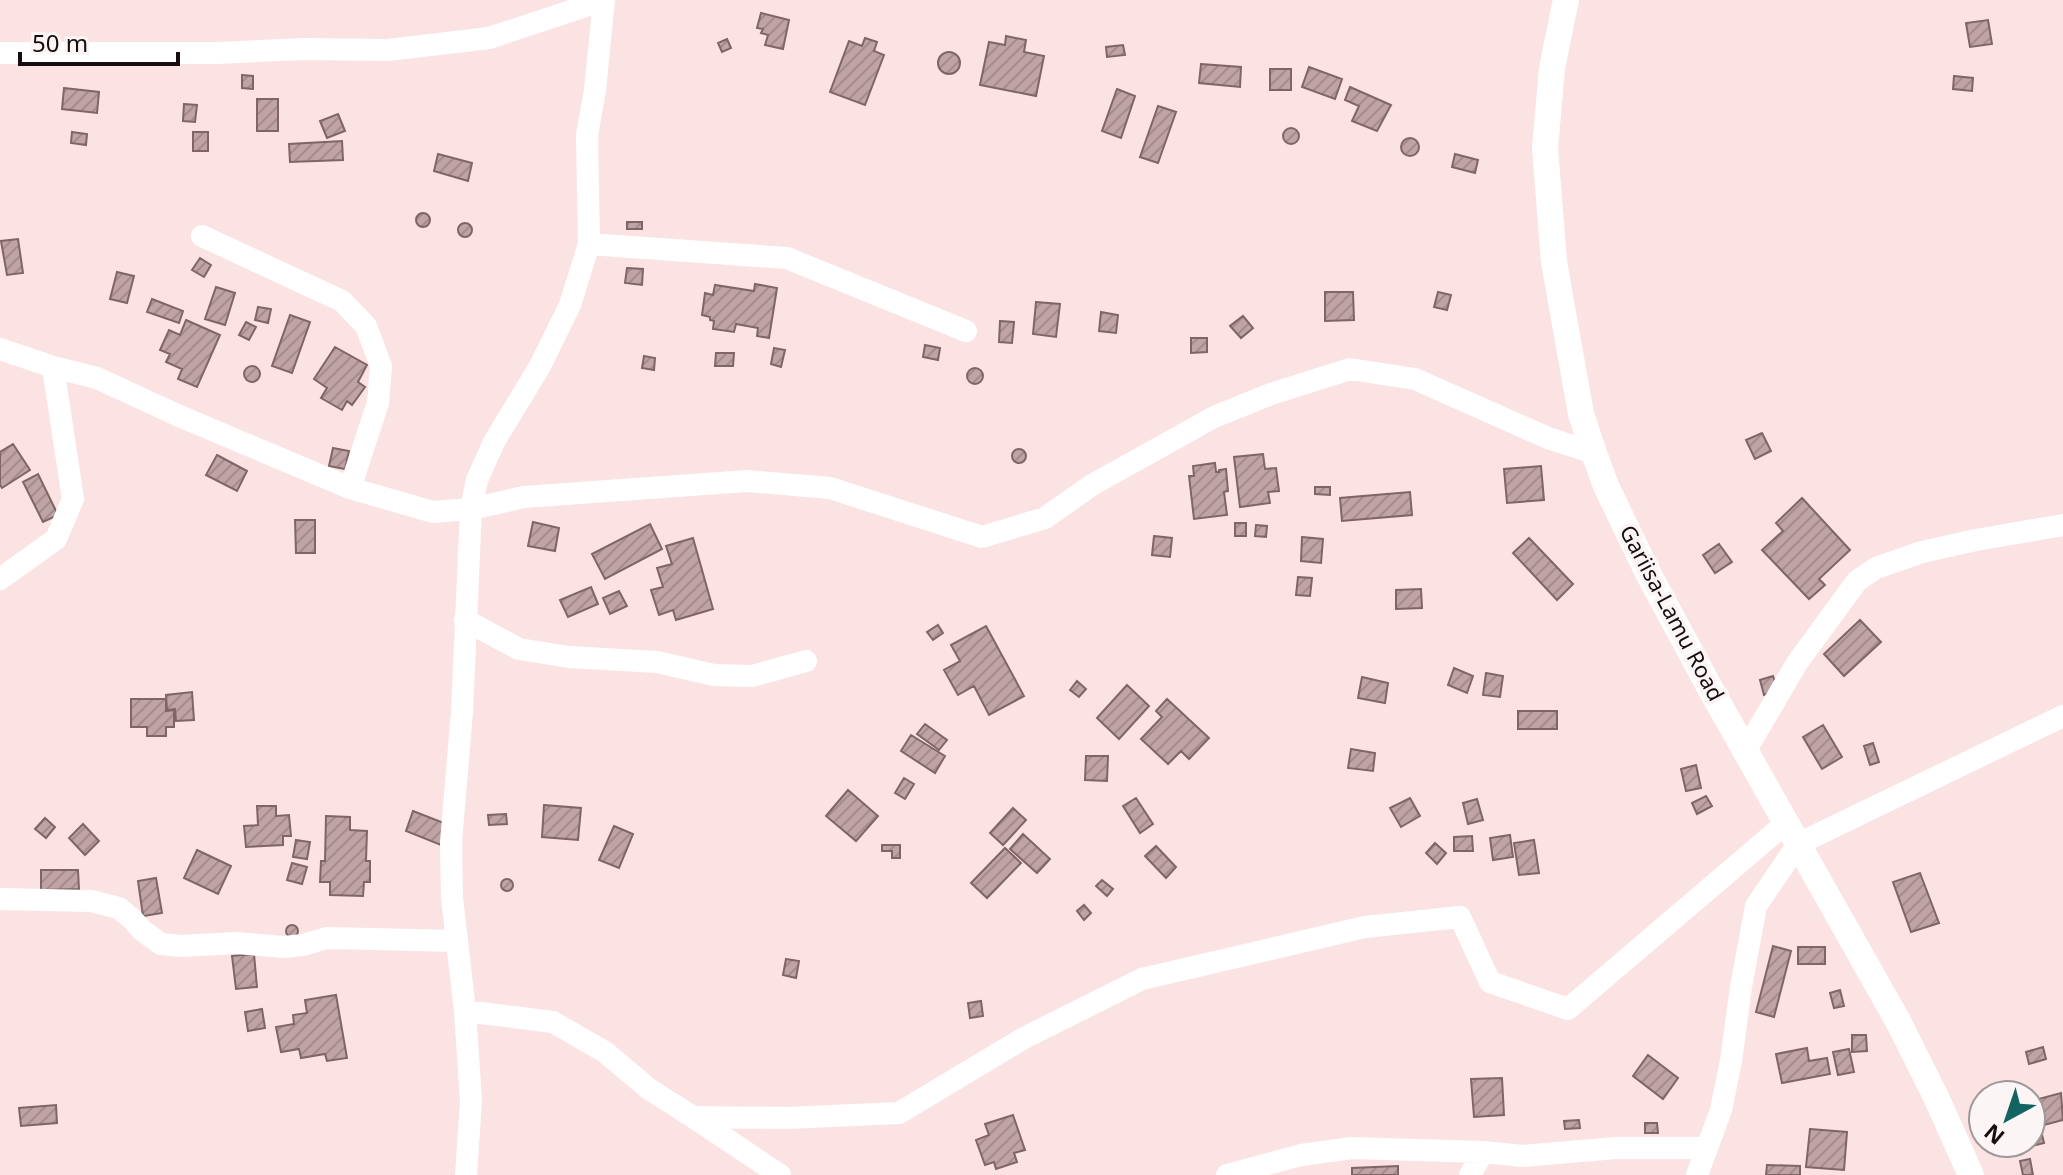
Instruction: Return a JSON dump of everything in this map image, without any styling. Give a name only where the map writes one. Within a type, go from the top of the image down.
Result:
[{"type":"street","points":[[0,53],[388,50],[489,38],[604,0],[587,135],[589,244],[570,305],[540,366],[494,442],[477,480],[471,509],[462,712],[451,842],[456,941],[465,1011],[471,1101],[466,1175]]},
{"type":"street","name":"Gariisa-Lamu Road","points":[[1566,0],[1552,68],[1545,148],[1554,262],[1581,414],[1594,453],[1606,486],[1648,573],[1899,1023],[1971,1175]]},
{"type":"street","points":[[202,236],[342,301],[366,326],[381,366],[378,403],[350,488]]},
{"type":"street","points":[[589,244],[787,258],[966,331]]},
{"type":"street","points":[[0,349],[97,378],[350,488],[433,512],[471,509],[524,497],[747,481],[830,488],[982,537],[1045,518],[1092,485],[1214,417],[1271,394],[1350,369],[1415,379],[1548,438],[1594,453]]},
{"type":"street","points":[[0,579],[56,539],[73,499],[53,367]]},
{"type":"street","points":[[1746,750],[1797,663],[1857,581],[1866,574],[1922,552],[2063,525]]},
{"type":"street","points":[[465,620],[519,649],[569,657],[657,662],[714,675],[752,676],[806,661]]},
{"type":"street","points":[[693,1117],[787,1118],[899,1113],[1024,1038],[1142,979],[1365,927],[1460,917],[1490,982],[1568,1009],[1792,833],[2063,716]]},
{"type":"street","points":[[1697,1175],[1721,1110],[1756,906],[1792,833]]},
{"type":"street","points":[[0,899],[105,904],[119,908],[161,944],[171,945],[237,943],[283,947],[327,938],[456,941]]},
{"type":"street","points":[[465,1011],[553,1022],[605,1052],[649,1089],[780,1175]]},
{"type":"street","points":[[1227,1175],[1301,1155],[1352,1148],[1523,1156],[1616,1148],[1707,1148]]},
{"type":"street","points":[[1470,1175],[1483,1152]]},
{"type":"building","points":[[761,13],[789,20],[783,49],[765,45],[768,35],[757,28]]},
{"type":"building","points":[[1988,20],[1992,44],[1970,47],[1966,23]]},
{"type":"building","points":[[1006,36],[1026,40],[1024,52],[1044,56],[1036,96],[980,85],[989,42],[1005,45]]},
{"type":"building","points":[[865,38],[877,42],[874,51],[884,55],[865,105],[830,92],[849,41],[862,46]]},
{"type":"building","points":[[727,39],[731,48],[722,52],[718,43]]},
{"type":"building","points":[[1123,45],[1125,55],[1107,57],[1106,47]]},
{"type":"building","points":[[949,52],[957,55],[960,63],[957,71],[949,74],[941,71],[938,63],[941,55]]},
{"type":"building","points":[[1201,64],[1241,67],[1240,87],[1199,83]]},
{"type":"building","points":[[1309,67],[1342,79],[1335,99],[1302,87]]},
{"type":"building","points":[[1270,69],[1291,69],[1291,90],[1270,90]]},
{"type":"building","points":[[242,75],[253,76],[253,89],[242,88]]},
{"type":"building","points":[[1954,76],[1973,78],[1972,91],[1953,89]]},
{"type":"building","points":[[1350,87],[1391,105],[1377,131],[1352,121],[1359,106],[1345,100]]},
{"type":"building","points":[[64,88],[99,92],[97,113],[62,109]]},
{"type":"building","points":[[1117,89],[1135,96],[1121,138],[1102,131]]},
{"type":"building","points":[[257,99],[278,99],[278,131],[257,131]]},
{"type":"building","points":[[184,104],[197,105],[195,122],[183,121]]},
{"type":"building","points":[[1158,106],[1176,112],[1158,163],[1140,157]]},
{"type":"building","points":[[338,114],[345,131],[327,138],[320,121]]},
{"type":"building","points":[[1291,128],[1299,136],[1291,144],[1283,136]]},
{"type":"building","points":[[72,132],[87,134],[86,145],[71,143]]},
{"type":"building","points":[[193,132],[208,132],[208,151],[193,151]]},
{"type":"building","points":[[1410,138],[1419,147],[1410,156],[1401,147]]},
{"type":"building","points":[[342,141],[343,160],[290,162],[289,144]]},
{"type":"building","points":[[438,154],[472,163],[468,181],[434,171]]},
{"type":"building","points":[[1455,154],[1478,160],[1475,173],[1452,167]]},
{"type":"building","points":[[423,213],[430,220],[423,227],[416,220]]},
{"type":"building","points":[[627,222],[642,222],[642,229],[627,229]]},
{"type":"building","points":[[465,223],[472,230],[465,237],[458,230]]},
{"type":"building","points":[[18,239],[23,273],[7,275],[1,241]]},
{"type":"building","points":[[200,258],[211,265],[204,277],[192,270]]},
{"type":"building","points":[[627,268],[643,269],[642,285],[625,283]]},
{"type":"building","points":[[117,272],[134,276],[127,303],[110,299]]},
{"type":"building","points":[[755,284],[777,288],[769,338],[757,336],[758,328],[736,324],[734,332],[713,329],[714,321],[702,315],[705,293],[713,295],[715,285],[754,291]]},
{"type":"building","points":[[216,287],[235,293],[225,325],[205,319]]},
{"type":"building","points":[[1325,292],[1353,292],[1354,320],[1325,321]]},
{"type":"building","points":[[1438,292],[1451,295],[1447,310],[1434,307]]},
{"type":"building","points":[[152,299],[183,311],[179,323],[147,312]]},
{"type":"building","points":[[1036,302],[1060,304],[1056,337],[1033,334]]},
{"type":"building","points":[[258,307],[271,309],[268,323],[255,320]]},
{"type":"building","points":[[1101,312],[1118,315],[1116,333],[1099,331]]},
{"type":"building","points":[[290,315],[310,322],[292,373],[272,366]]},
{"type":"building","points":[[1243,316],[1253,328],[1241,338],[1230,326]]},
{"type":"building","points":[[186,320],[220,335],[197,387],[178,379],[182,369],[166,362],[170,354],[160,350],[169,330],[180,335]]},
{"type":"building","points":[[1000,321],[1014,322],[1012,343],[999,342]]},
{"type":"building","points":[[246,322],[256,327],[249,340],[239,335]]},
{"type":"building","points":[[1191,338],[1207,338],[1207,352],[1191,353]]},
{"type":"building","points":[[925,345],[940,348],[938,360],[923,357]]},
{"type":"building","points":[[335,347],[367,365],[358,382],[365,387],[352,405],[347,401],[342,410],[321,398],[327,388],[314,379]]},
{"type":"building","points":[[774,348],[785,350],[781,367],[771,364]]},
{"type":"building","points":[[716,353],[734,353],[733,366],[715,366]]},
{"type":"building","points":[[644,356],[655,358],[654,370],[642,368]]},
{"type":"building","points":[[252,366],[258,368],[258,380],[252,382],[246,380],[244,374],[246,368]]},
{"type":"building","points":[[972,368],[978,368],[983,376],[981,382],[972,384],[967,379],[967,373]]},
{"type":"building","points":[[1762,433],[1771,451],[1755,459],[1746,440]]},
{"type":"building","points":[[13,444],[30,470],[2,488],[0,452]]},
{"type":"building","points":[[333,448],[349,451],[345,469],[329,466]]},
{"type":"building","points":[[1019,449],[1026,456],[1019,463],[1012,456]]},
{"type":"building","points":[[1263,454],[1265,469],[1276,468],[1279,491],[1268,492],[1270,503],[1240,507],[1234,457]]},
{"type":"building","points":[[217,455],[247,471],[237,491],[206,475]]},
{"type":"building","points":[[1215,463],[1216,472],[1226,469],[1228,491],[1224,492],[1227,515],[1194,519],[1189,476],[1194,476],[1193,466]]},
{"type":"building","points":[[1541,466],[1544,500],[1507,503],[1504,469]]},
{"type":"building","points":[[38,474],[58,515],[43,522],[23,482]]},
{"type":"building","points":[[1315,487],[1330,487],[1330,495],[1315,494]]},
{"type":"building","points":[[1410,492],[1412,515],[1342,521],[1340,498]]},
{"type":"building","points":[[1802,498],[1850,550],[1819,579],[1825,585],[1809,599],[1762,550],[1783,531],[1776,523]]},
{"type":"building","points":[[295,520],[315,520],[315,553],[296,553]]},
{"type":"building","points":[[533,522],[559,528],[555,551],[528,546]]},
{"type":"building","points":[[1235,523],[1246,523],[1246,536],[1235,536]]},
{"type":"building","points":[[650,524],[662,549],[605,579],[592,554]]},
{"type":"building","points":[[1256,525],[1267,526],[1266,537],[1255,536]]},
{"type":"building","points":[[1154,536],[1172,538],[1170,557],[1152,555]]},
{"type":"building","points":[[1302,537],[1323,539],[1321,563],[1301,561]]},
{"type":"building","points":[[693,538],[713,609],[676,620],[673,610],[659,615],[651,590],[663,587],[657,568],[672,564],[666,546]]},
{"type":"building","points":[[1529,538],[1573,584],[1557,600],[1513,553]]},
{"type":"building","points":[[1719,544],[1732,562],[1715,573],[1703,555]]},
{"type":"building","points":[[1298,577],[1312,578],[1310,596],[1296,595]]},
{"type":"building","points":[[591,587],[598,604],[568,617],[560,600]]},
{"type":"building","points":[[1421,589],[1422,608],[1396,609],[1396,590]]},
{"type":"building","points":[[619,591],[627,606],[610,614],[603,598]]},
{"type":"building","points":[[1860,620],[1881,642],[1844,676],[1824,654]]},
{"type":"building","points":[[938,625],[943,633],[933,640],[927,632]]},
{"type":"building","points":[[986,626],[1024,696],[989,715],[974,686],[958,695],[944,670],[960,661],[951,645]]},
{"type":"building","points":[[1454,668],[1473,676],[1467,693],[1448,685]]},
{"type":"building","points":[[1486,673],[1503,676],[1500,697],[1483,695]]},
{"type":"building","points":[[1773,676],[1778,691],[1764,695],[1760,680]]},
{"type":"building","points":[[1362,677],[1388,683],[1385,703],[1358,698]]},
{"type":"building","points":[[1077,681],[1086,689],[1079,697],[1070,690]]},
{"type":"building","points":[[1127,685],[1149,706],[1119,739],[1097,718]]},
{"type":"building","points":[[192,692],[194,720],[176,721],[175,709],[167,710],[166,695]]},
{"type":"building","points":[[131,699],[166,699],[166,711],[174,710],[174,727],[166,727],[166,736],[147,736],[147,727],[131,727]]},
{"type":"building","points":[[1167,699],[1209,738],[1189,759],[1181,751],[1168,764],[1141,739],[1162,717],[1156,711]]},
{"type":"building","points":[[1518,711],[1557,711],[1557,729],[1518,729]]},
{"type":"building","points":[[925,724],[947,740],[939,750],[917,734]]},
{"type":"building","points":[[1823,725],[1842,757],[1822,769],[1803,737]]},
{"type":"building","points":[[911,735],[945,756],[935,773],[901,751]]},
{"type":"building","points":[[1873,743],[1879,762],[1870,765],[1864,746]]},
{"type":"building","points":[[1351,749],[1375,753],[1373,771],[1348,768]]},
{"type":"building","points":[[1086,756],[1108,756],[1107,781],[1085,780]]},
{"type":"building","points":[[1696,765],[1701,788],[1686,791],[1681,769]]},
{"type":"building","points":[[904,778],[914,784],[905,799],[895,793]]},
{"type":"building","points":[[848,790],[878,816],[856,841],[826,816]]},
{"type":"building","points":[[1706,796],[1712,806],[1697,814],[1692,803]]},
{"type":"building","points":[[1136,798],[1153,824],[1140,833],[1123,806]]},
{"type":"building","points":[[1410,798],[1420,816],[1401,827],[1390,808]]},
{"type":"building","points":[[1477,799],[1483,820],[1468,824],[1463,803]]},
{"type":"building","points":[[544,805],[581,808],[578,840],[542,837]]},
{"type":"building","points":[[257,806],[276,806],[276,816],[289,815],[291,836],[283,836],[283,845],[246,847],[244,826],[258,825]]},
{"type":"building","points":[[1013,808],[1026,820],[1003,845],[990,833]]},
{"type":"building","points":[[413,811],[449,825],[441,845],[406,831]]},
{"type":"building","points":[[506,814],[507,824],[489,825],[488,815]]},
{"type":"building","points":[[326,816],[350,817],[350,830],[367,831],[366,861],[370,861],[370,882],[364,882],[363,896],[330,895],[330,882],[320,882],[321,861],[325,861]]},
{"type":"building","points":[[45,818],[55,827],[46,838],[35,829]]},
{"type":"building","points":[[83,824],[99,841],[85,855],[69,838]]},
{"type":"building","points":[[614,826],[633,834],[619,868],[599,860]]},
{"type":"building","points":[[1023,834],[1050,859],[1037,873],[1010,849]]},
{"type":"building","points":[[1510,835],[1513,857],[1493,860],[1490,838]]},
{"type":"building","points":[[1472,836],[1473,851],[1454,851],[1454,837]]},
{"type":"building","points":[[296,840],[310,842],[307,859],[293,857]]},
{"type":"building","points":[[1534,840],[1539,873],[1519,875],[1514,843]]},
{"type":"building","points":[[1435,843],[1446,853],[1437,864],[1426,853]]},
{"type":"building","points":[[882,845],[900,845],[900,858],[892,858],[892,851],[882,851]]},
{"type":"building","points":[[1156,846],[1176,867],[1166,878],[1145,856]]},
{"type":"building","points":[[1005,848],[1021,863],[987,898],[971,883]]},
{"type":"building","points":[[197,850],[231,866],[218,894],[184,878]]},
{"type":"building","points":[[292,863],[307,867],[302,884],[287,880]]},
{"type":"building","points":[[41,870],[78,870],[79,889],[41,890]]},
{"type":"building","points":[[1920,873],[1939,923],[1911,932],[1893,882]]},
{"type":"building","points":[[156,878],[162,913],[143,916],[138,881]]},
{"type":"building","points":[[507,879],[513,885],[507,891],[501,885]]},
{"type":"building","points":[[1102,880],[1113,889],[1107,896],[1096,886]]},
{"type":"building","points":[[1084,905],[1091,913],[1084,920],[1077,911]]},
{"type":"building","points":[[292,925],[298,931],[292,937],[286,931]]},
{"type":"building","points":[[1773,946],[1791,951],[1774,1017],[1756,1012]]},
{"type":"building","points":[[1798,947],[1825,947],[1825,964],[1798,964]]},
{"type":"building","points":[[254,954],[257,987],[236,989],[232,956]]},
{"type":"building","points":[[786,959],[799,961],[796,978],[783,975]]},
{"type":"building","points":[[1840,990],[1844,1006],[1834,1008],[1830,993]]},
{"type":"building","points":[[336,995],[347,1058],[327,1061],[325,1054],[301,1058],[299,1049],[281,1052],[276,1027],[294,1024],[293,1015],[307,1013],[305,1000]]},
{"type":"building","points":[[981,1001],[983,1016],[970,1018],[968,1003]]},
{"type":"building","points":[[262,1009],[265,1028],[248,1031],[245,1012]]},
{"type":"building","points":[[1852,1035],[1866,1035],[1867,1051],[1852,1052]]},
{"type":"building","points":[[2043,1047],[2046,1059],[2029,1064],[2026,1052]]},
{"type":"building","points":[[1807,1048],[1809,1061],[1827,1058],[1830,1074],[1782,1083],[1776,1054]]},
{"type":"building","points":[[1849,1049],[1854,1072],[1838,1075],[1833,1052]]},
{"type":"building","points":[[1648,1055],[1678,1078],[1663,1099],[1633,1076]]},
{"type":"building","points":[[1502,1078],[1504,1115],[1474,1117],[1471,1079]]},
{"type":"building","points":[[2061,1093],[2063,1120],[2047,1124],[2047,1097]]},
{"type":"building","points":[[56,1105],[57,1123],[21,1126],[19,1108]]},
{"type":"building","points":[[1013,1115],[1025,1150],[1014,1153],[1017,1162],[996,1169],[994,1162],[985,1165],[976,1140],[989,1135],[985,1124]]},
{"type":"building","points":[[1579,1120],[1580,1128],[1565,1129],[1564,1121]]},
{"type":"building","points":[[1645,1123],[1657,1123],[1658,1133],[1645,1133]]},
{"type":"building","points":[[1810,1129],[1847,1132],[1844,1170],[1806,1167]]},
{"type":"building","points":[[2030,1159],[2033,1175],[2023,1175],[2020,1161]]},
{"type":"building","points":[[1767,1165],[1800,1166],[1800,1175],[1766,1175]]},
{"type":"building","points":[[1398,1166],[1398,1175],[1352,1175],[1352,1168]]}]
